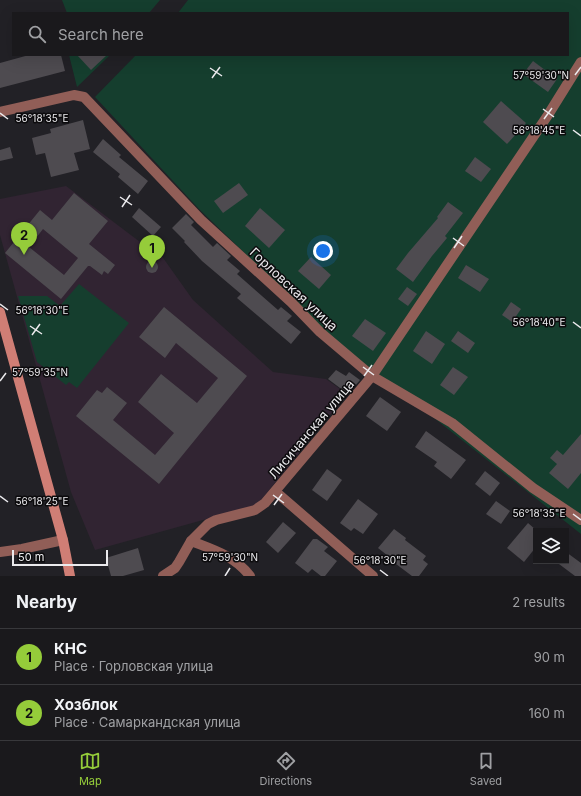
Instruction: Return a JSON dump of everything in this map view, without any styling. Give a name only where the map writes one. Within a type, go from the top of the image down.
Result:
[{"type":"street","name":"Лисичанская улица","points":[[162,576],[180,562],[191,541],[208,524],[216,520],[261,507],[276,492],[372,376],[548,115],[581,62]]},
{"type":"street","name":"Горловская улица","points":[[0,112],[74,95],[84,97],[201,220],[291,302],[320,332],[372,376],[452,423],[533,488],[581,520]]},
{"type":"street","points":[[0,312],[63,540],[70,576]]},
{"type":"street","points":[[276,492],[373,576]]},
{"type":"street","points":[[0,552],[63,540]]},
{"type":"street","points":[[191,541],[223,553],[233,559],[250,576]]},
{"type":"shaded area","points":[[66,186],[152,251],[154,249],[161,255],[193,300],[273,372],[326,379],[347,394],[257,505],[95,550],[71,492],[0,235],[0,199]]},
{"type":"green space","points":[[62,0],[160,0],[150,12],[67,12]]},
{"type":"green space","points":[[188,0],[581,0],[581,534],[372,369],[348,353],[199,209],[95,97],[135,56],[569,56],[569,12],[179,12]]},
{"type":"green space","points":[[69,56],[109,56],[77,87]]},
{"type":"green space","points":[[79,284],[129,323],[77,388],[69,382],[66,385],[37,362],[18,296],[47,296],[60,306]]},
{"type":"building","points":[[25,56],[61,56],[65,71],[0,88],[0,63]]},
{"type":"building","points":[[78,56],[106,56],[91,70]]},
{"type":"building","points":[[533,61],[557,79],[548,92],[523,74]]},
{"type":"building","points":[[501,101],[526,123],[507,144],[483,122]]},
{"type":"building","points":[[83,120],[90,149],[74,153],[79,170],[51,177],[45,153],[36,155],[32,138],[51,133],[50,129]]},
{"type":"building","points":[[103,139],[121,155],[119,157],[148,181],[138,194],[118,177],[120,174],[93,152]]},
{"type":"building","points":[[10,147],[13,158],[0,161],[0,150]]},
{"type":"building","points":[[475,157],[491,169],[481,182],[465,171]]},
{"type":"building","points":[[239,183],[248,195],[223,213],[214,201]]},
{"type":"building","points":[[74,193],[108,221],[89,244],[115,265],[108,274],[104,271],[102,275],[88,266],[61,299],[5,253],[40,210],[52,220]],"holes":[[[43,229],[78,258],[64,275],[29,247]]]},
{"type":"building","points":[[448,202],[463,213],[445,236],[447,238],[413,282],[396,269],[438,218],[437,217]]},
{"type":"building","points":[[139,208],[161,227],[153,236],[132,217]]},
{"type":"building","points":[[260,208],[285,230],[269,248],[245,226]]},
{"type":"building","points":[[186,214],[194,222],[191,225],[213,247],[217,243],[231,256],[227,260],[240,271],[237,274],[278,310],[281,307],[292,316],[287,321],[301,332],[291,344],[237,298],[241,294],[202,261],[172,228]]},
{"type":"building","points":[[311,257],[331,275],[319,289],[298,271]]},
{"type":"building","points":[[150,261],[154,261],[158,267],[154,273],[150,273],[146,269],[146,265]]},
{"type":"building","points":[[466,265],[489,279],[480,292],[458,278]]},
{"type":"building","points":[[407,287],[417,294],[408,306],[398,299]]},
{"type":"building","points":[[511,302],[521,309],[512,322],[502,315]]},
{"type":"building","points":[[164,307],[247,376],[159,484],[76,416],[97,390],[102,393],[107,387],[127,403],[113,420],[155,455],[174,433],[138,402],[161,374],[197,403],[218,378],[176,343],[165,358],[139,337]]},
{"type":"building","points":[[365,319],[386,333],[373,351],[352,336]]},
{"type":"building","points":[[426,331],[445,344],[432,364],[413,351]]},
{"type":"building","points":[[458,331],[475,343],[468,353],[451,341]]},
{"type":"building","points":[[453,367],[468,377],[454,395],[440,385]]},
{"type":"building","points":[[336,370],[346,376],[349,372],[360,380],[348,394],[328,379]]},
{"type":"building","points":[[380,397],[401,412],[387,431],[366,416]]},
{"type":"building","points":[[426,431],[466,460],[451,479],[434,466],[437,462],[415,447]]},
{"type":"building","points":[[581,434],[581,473],[568,489],[549,473],[557,464],[550,458],[557,450],[563,455]]},
{"type":"building","points":[[327,469],[342,480],[327,501],[312,490]]},
{"type":"building","points":[[485,471],[500,483],[490,496],[475,484]]},
{"type":"building","points":[[358,499],[378,514],[363,534],[354,528],[351,531],[340,523]]},
{"type":"building","points":[[496,501],[510,511],[501,524],[486,514]]},
{"type":"building","points":[[283,522],[296,533],[278,553],[266,542]]},
{"type":"building","points":[[528,523],[534,528],[533,551],[524,562],[507,548]]},
{"type":"building","points":[[394,529],[406,538],[405,540],[426,556],[423,560],[428,564],[419,576],[412,576],[378,548]]},
{"type":"building","points":[[313,539],[317,539],[328,547],[324,551],[337,561],[325,576],[321,576],[312,569],[308,573],[295,563]]},
{"type":"building","points":[[138,548],[144,570],[123,576],[111,576],[106,558]]},
{"type":"building","points":[[569,554],[581,563],[581,576],[575,576],[559,564],[569,564]]},
{"type":"place","name":"Хозблок","points":[[24,255]]},
{"type":"place","name":"КНС","points":[[152,268]]}]
